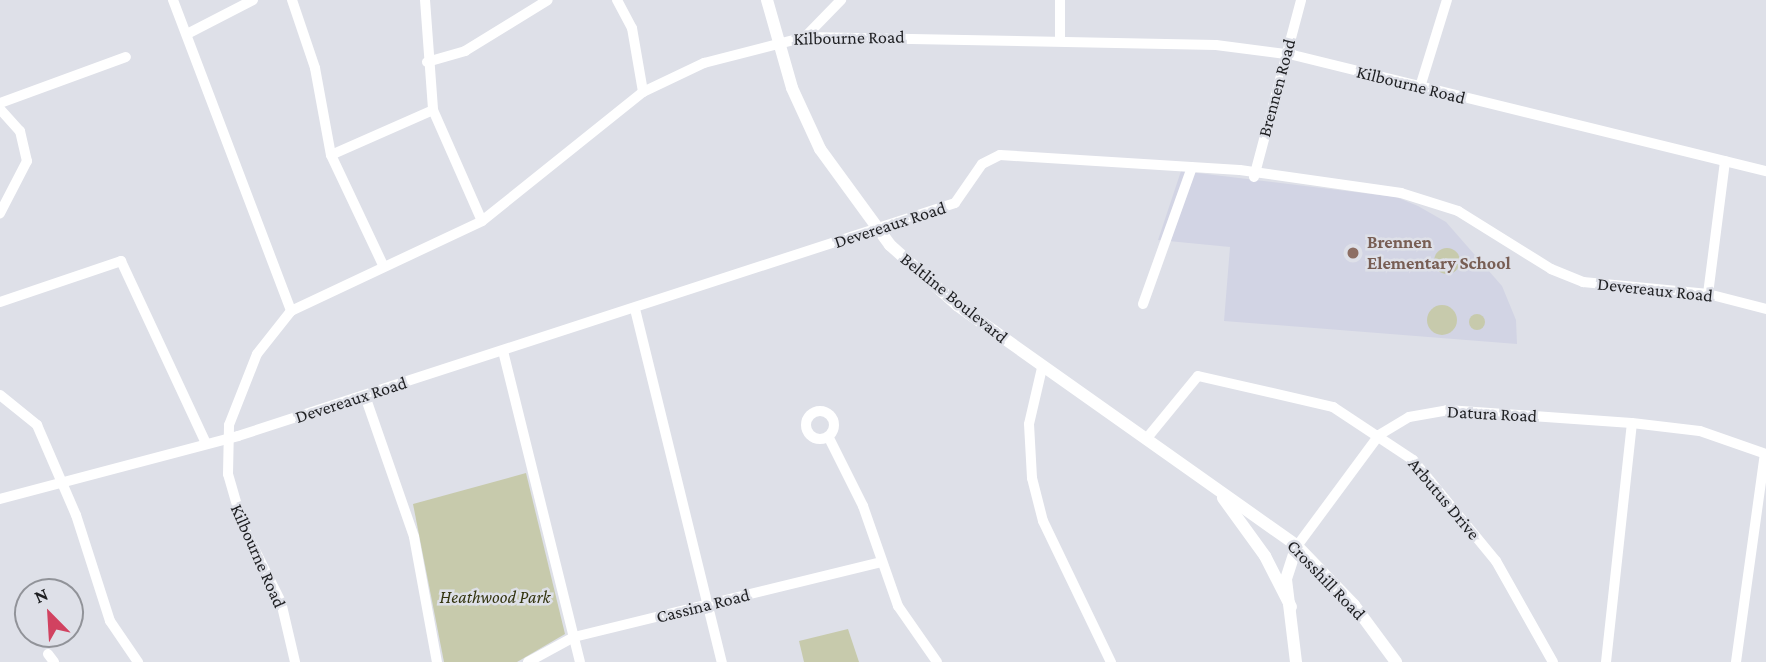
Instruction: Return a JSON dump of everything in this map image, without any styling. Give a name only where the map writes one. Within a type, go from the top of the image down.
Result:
[{"type":"main road","name":"Beltline Boulevard","points":[[767,0],[777,40],[820,149],[876,230],[932,286],[1042,368],[1212,485]]},
{"type":"main road","name":"Crosshill Road","points":[[1212,485],[1297,546],[1354,605],[1396,662]]},
{"type":"main road","points":[[1212,485],[1265,556],[1291,607],[1296,662]]},
{"type":"main road","name":"Datura Road","points":[[1291,607],[1286,579],[1297,546]]},
{"type":"street","points":[[173,0],[189,33],[257,235],[290,311]]},
{"type":"street","points":[[189,33],[253,0]]},
{"type":"street","points":[[292,0],[314,68],[331,155],[383,265]]},
{"type":"street","points":[[425,0],[427,62],[433,110],[482,221]]},
{"type":"street","points":[[427,62],[466,51],[548,0]]},
{"type":"street","points":[[617,0],[632,28],[643,92]]},
{"type":"street","points":[[805,37],[841,0]]},
{"type":"street","points":[[1060,0],[1060,37]]},
{"type":"street","name":"Brennen Road","points":[[1254,177],[1301,0]]},
{"type":"street","points":[[1420,87],[1447,0]]},
{"type":"street","name":"Kilbourne Road","points":[[295,662],[281,602],[232,497],[226,438],[247,370],[290,311],[383,265],[482,221],[643,92],[777,40],[805,37],[1060,37],[1287,54],[1766,171]]},
{"type":"street","points":[[0,103],[126,57]]},
{"type":"street","points":[[0,109],[20,131],[27,161],[0,213]]},
{"type":"street","points":[[331,155],[433,110]]},
{"type":"street","name":"Devereaux Road","points":[[0,499],[61,479],[205,441],[226,438],[365,396],[876,230],[960,200],[982,164],[1000,155],[1192,167],[1421,197],[1458,211],[1568,277],[1708,294],[1766,309]]},
{"type":"street","points":[[1708,294],[1726,161]]},
{"type":"street","points":[[1143,304],[1192,167]]},
{"type":"street","points":[[0,302],[121,261],[205,441]]},
{"type":"street","points":[[635,309],[722,662]]},
{"type":"street","points":[[503,351],[580,662]]},
{"type":"street","points":[[1042,368],[1029,424],[1032,478],[1043,521],[1111,662]]},
{"type":"street","name":"Arbutus Drive","points":[[1147,438],[1198,376],[1333,407],[1413,460],[1496,561],[1553,662]]},
{"type":"street","points":[[0,395],[37,425],[61,479],[96,590],[138,662]]},
{"type":"street","points":[[365,396],[414,537],[437,662]]},
{"type":"street","name":"Datura Road","points":[[1297,546],[1379,435],[1409,417],[1447,410],[1632,423],[1700,431],[1766,454]]},
{"type":"street","points":[[1606,662],[1632,423]]},
{"type":"street","points":[[829,438],[898,606],[937,662]]},
{"type":"street","points":[[1736,662],[1766,454]]},
{"type":"street","name":"Cassina Road","points":[[528,662],[574,637],[882,562]]},
{"type":"shaded area","name":"Brennen Elementary School","points":[[1181,171],[1396,197],[1418,206],[1446,222],[1502,286],[1516,320],[1517,344],[1224,321],[1230,247],[1158,240]]},
{"type":"green space","points":[[1447,248],[1456,252],[1460,261],[1456,270],[1447,274],[1438,270],[1434,261],[1438,252]]},
{"type":"green space","points":[[1442,305],[1453,309],[1457,320],[1453,331],[1442,335],[1431,331],[1427,320],[1431,309]]},
{"type":"green space","points":[[1477,314],[1485,322],[1477,330],[1469,322]]},
{"type":"green space","name":"Heathwood Park","points":[[526,473],[565,634],[517,662],[444,662],[413,504]]},
{"type":"green space","points":[[848,629],[859,662],[804,662],[799,641]]},
{"type":"place","name":"Brennen Elementary School","points":[[1353,253]]}]
